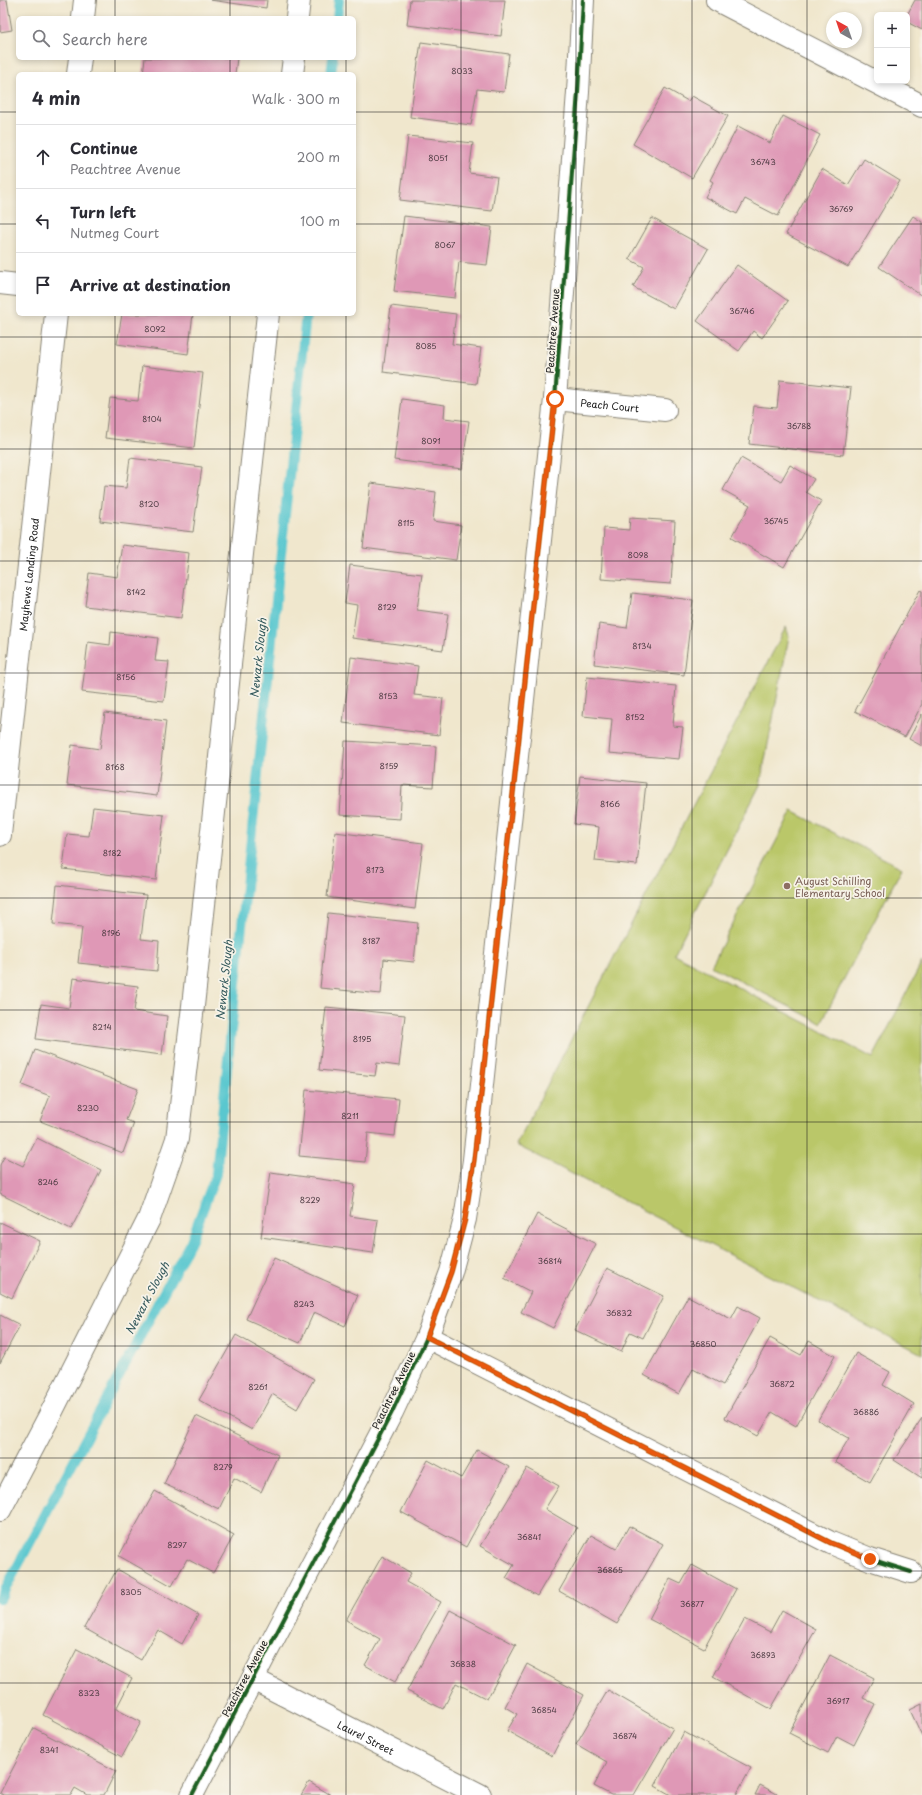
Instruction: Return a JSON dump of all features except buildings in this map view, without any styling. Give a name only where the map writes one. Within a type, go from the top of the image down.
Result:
[{"type":"street","points":[[83,16],[85,0]]},
{"type":"street","points":[[298,16],[299,0]]},
{"type":"street","name":"Peachtree Avenue","points":[[192,1795],[392,1412],[427,1337],[451,1272],[465,1219],[473,1167],[555,399],[583,0]]},
{"type":"street","points":[[717,0],[922,106]]},
{"type":"street","points":[[78,72],[80,60]]},
{"type":"street","points":[[292,72],[294,60]]},
{"type":"street","points":[[0,283],[16,285]]},
{"type":"street","name":"Mayhews Landing Road","points":[[0,835],[6,720],[56,316]]},
{"type":"street","points":[[0,1510],[50,1415],[149,1219],[177,1139],[194,998],[268,316]]},
{"type":"street","name":"Peach Court","points":[[555,399],[664,410]]},
{"type":"street","points":[[427,1337],[831,1543],[870,1559],[911,1572]]},
{"type":"street","name":"Laurel Street","points":[[253,1679],[480,1795]]},
{"type":"green space","points":[[786,627],[789,636],[760,785],[674,954],[873,1058],[922,962],[922,1354],[516,1145]]},
{"type":"green space","points":[[792,811],[902,868],[821,1023],[711,966]]},
{"type":"waterway","name":"Newark Slough","points":[[337,16],[339,0]]},
{"type":"waterway","name":"Newark Slough","points":[[331,72],[333,60]]},
{"type":"waterway","name":"Newark Slough","points":[[0,1599],[191,1241],[216,1174],[306,316]]},
{"type":"cycle path","points":[[192,1795],[392,1412],[427,1337],[451,1272],[465,1219],[474,1160],[555,399],[578,92],[583,0]]},
{"type":"cycle path","points":[[427,1337],[831,1543],[870,1559],[911,1572]]},
{"type":"place","name":"August Schilling Elementary School","points":[[787,886]]},
{"type":"route","points":[[555,399],[474,1160],[465,1219],[451,1272],[427,1337],[831,1543],[870,1559]]}]
